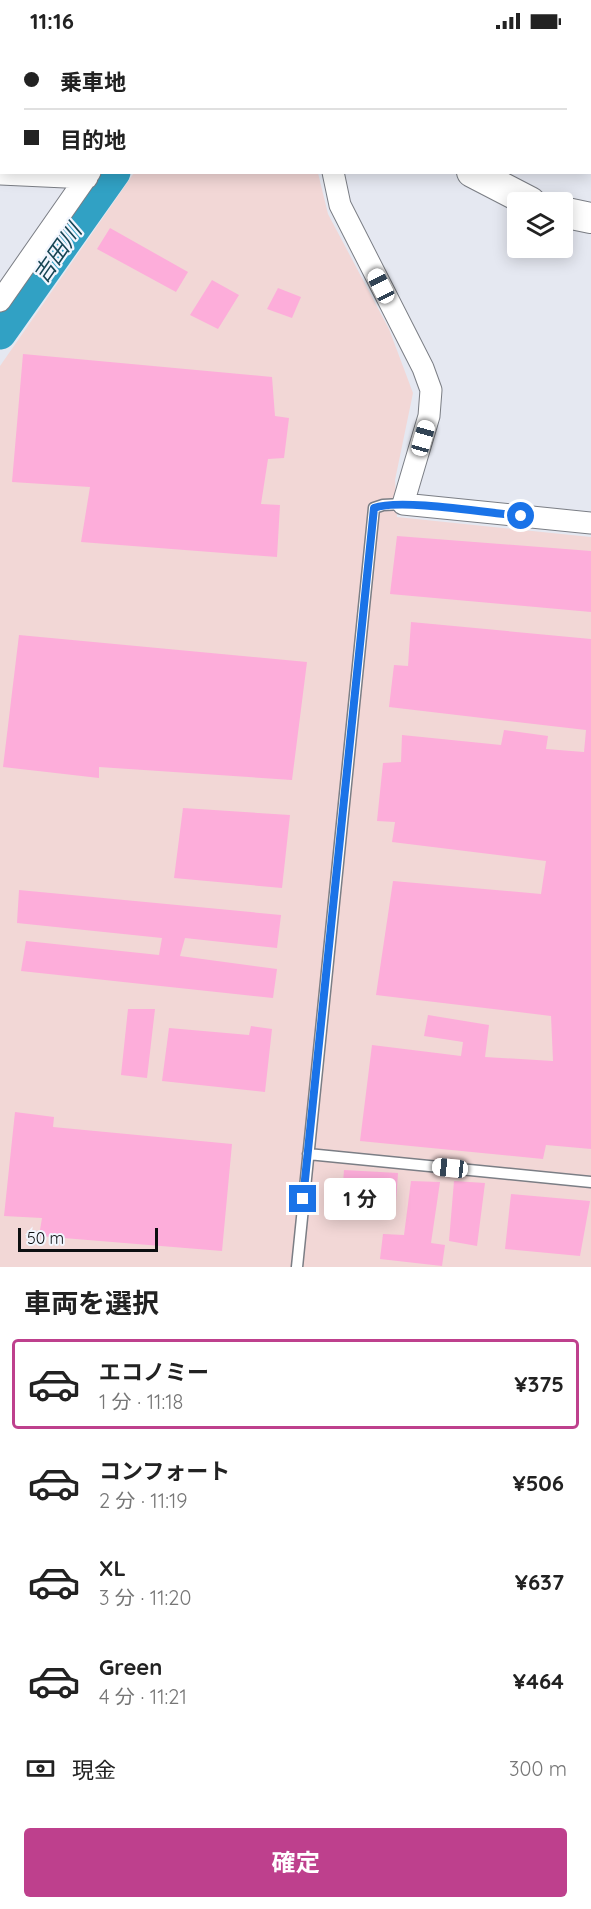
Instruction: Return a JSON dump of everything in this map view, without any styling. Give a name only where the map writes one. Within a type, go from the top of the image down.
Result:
[{"type":"main road","points":[[476,174],[511,192]]},
{"type":"main road","points":[[573,214],[591,218]]},
{"type":"street","points":[[0,174],[89,175]]},
{"type":"street","points":[[333,174],[340,205],[423,368],[431,390],[429,416],[403,504],[591,524]]},
{"type":"street","points":[[0,301],[89,175]]},
{"type":"lane","points":[[297,1267],[374,508],[403,504]]},
{"type":"lane","points":[[308,1154],[591,1182]]},
{"type":"shaded area","points":[[133,174],[318,174],[328,214],[389,329],[413,393],[395,480],[397,517],[591,537],[591,1267],[0,1267],[0,366]]},
{"type":"building","points":[[110,228],[188,272],[176,292],[97,249]]},
{"type":"building","points":[[212,280],[239,295],[218,329],[190,315]]},
{"type":"building","points":[[278,288],[301,297],[292,318],[267,309]]},
{"type":"building","points":[[23,354],[272,377],[275,416],[289,418],[284,458],[268,459],[261,504],[280,505],[277,557],[81,542],[90,487],[12,482]]},
{"type":"building","points":[[397,536],[591,551],[591,612],[390,594]]},
{"type":"building","points":[[411,622],[591,639],[591,1149],[546,1145],[543,1159],[360,1141],[372,1045],[461,1056],[463,1042],[424,1036],[428,1015],[489,1025],[485,1057],[553,1061],[551,1016],[376,995],[393,881],[541,894],[546,861],[392,842],[395,822],[377,821],[383,763],[401,762],[402,735],[501,745],[504,730],[548,736],[546,749],[584,752],[586,730],[389,707],[394,665],[408,666]]},
{"type":"building","points":[[19,635],[307,662],[292,780],[99,767],[99,778],[3,767]]},
{"type":"building","points":[[183,808],[290,815],[282,888],[174,878]]},
{"type":"building","points":[[19,890],[281,915],[277,948],[185,938],[180,956],[277,969],[273,998],[21,971],[26,941],[159,955],[162,938],[17,923]]},
{"type":"building","points":[[128,1009],[155,1009],[147,1078],[121,1075]]},
{"type":"building","points":[[251,1026],[272,1029],[265,1092],[162,1081],[169,1028],[249,1035]]},
{"type":"building","points":[[15,1112],[54,1117],[53,1127],[232,1144],[222,1251],[39,1236],[42,1218],[4,1216]]},
{"type":"building","points":[[344,1170],[398,1173],[396,1202],[342,1195]]},
{"type":"building","points":[[411,1181],[440,1182],[431,1243],[445,1245],[442,1266],[380,1259],[383,1234],[404,1235]]},
{"type":"building","points":[[454,1181],[485,1183],[477,1246],[449,1241]]},
{"type":"building","points":[[511,1194],[590,1201],[580,1256],[505,1249]]},
{"type":"waterway","name":"吉田川","points":[[0,333],[113,174]]},
{"type":"route","points":[[303,1199],[374,508],[403,504],[521,516]]}]
